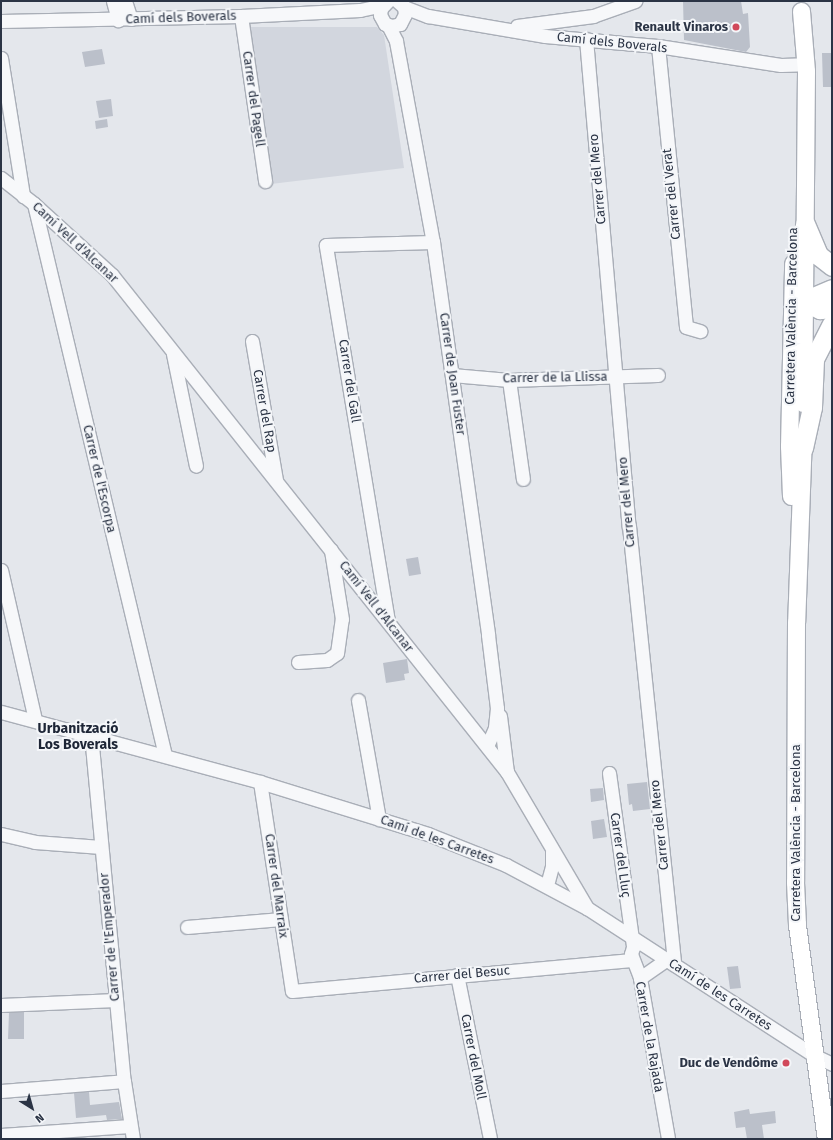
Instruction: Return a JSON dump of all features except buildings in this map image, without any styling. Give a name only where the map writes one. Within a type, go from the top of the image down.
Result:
[{"type":"highway","points":[[805,224],[818,255],[832,266]]},
{"type":"highway","points":[[804,301],[832,289]]},
{"type":"highway","points":[[804,301],[820,309],[832,308]]},
{"type":"highway","points":[[796,447],[812,406],[814,359],[832,324]]},
{"type":"main road","name":"Carretera València - Barcelona","points":[[802,6],[801,64],[795,172],[795,882],[797,925],[813,1055],[826,1139]]},
{"type":"main road","name":"Carretera València - Barcelona","points":[[796,447],[804,301],[805,224],[801,64]]},
{"type":"main road","points":[[795,172],[799,230],[798,291],[804,301]]},
{"type":"street","points":[[487,26],[564,21],[593,16],[635,1]]},
{"type":"street","points":[[385,3],[380,12],[396,16]]},
{"type":"street","name":"Camí dels Boverals","points":[[360,10],[385,3]]},
{"type":"street","points":[[120,4],[125,19]]},
{"type":"street","name":"Camí dels Boverals","points":[[1,21],[241,16],[360,10],[396,16],[428,16],[545,36],[658,46],[781,65],[801,64]]},
{"type":"street","name":"Carrer del Pagell","points":[[241,16],[265,182]]},
{"type":"street","name":"Carrer de Joan Fuster","points":[[396,16],[396,41],[433,242],[497,708],[503,731],[507,772]]},
{"type":"street","name":"Carrer del Mero","points":[[586,39],[670,962]]},
{"type":"street","name":"Carrer del Verat","points":[[658,46],[686,327],[700,331]]},
{"type":"street","name":"Carrer de l'Escorpa","points":[[1,58],[28,200],[165,755]]},
{"type":"street","name":"Camí Vell d'Alcanar","points":[[1,178],[28,200],[112,275],[507,772],[552,851],[567,873],[587,908]]},
{"type":"street","name":"Carrer del Gall","points":[[388,623],[326,245],[433,242]]},
{"type":"street","name":"Carrer del Rap","points":[[252,341],[276,481]]},
{"type":"street","name":"Camí Vell d'Alcanar","points":[[172,351],[196,466]]},
{"type":"street","name":"Carrer de la Llissa","points":[[452,375],[509,380],[658,375]]},
{"type":"street","points":[[509,380],[523,479]]},
{"type":"street","points":[[298,662],[327,660],[337,653],[342,619],[331,550]]},
{"type":"street","points":[[1,570],[35,720]]},
{"type":"street","points":[[358,700],[379,819]]},
{"type":"street","points":[[477,734],[485,733],[491,724],[497,708]]},
{"type":"street","name":"Carrer de Joan Fuster","points":[[488,748],[495,728],[497,708]]},
{"type":"street","name":"Camí de les Carretes","points":[[1,712],[91,735],[260,782],[428,834],[546,885],[587,908],[813,1055],[832,1064]]},
{"type":"street","points":[[488,748],[503,731]]},
{"type":"street","name":"Carrer de l'Emperador","points":[[91,735],[124,1081],[133,1139]]},
{"type":"street","name":"Carrer del Lluç","points":[[608,773],[631,937]]},
{"type":"street","name":"Carrer del Marraix","points":[[260,782],[292,991]]},
{"type":"street","points":[[1,834],[35,842],[102,847]]},
{"type":"street","points":[[552,851],[551,871],[546,885],[564,882],[567,873]]},
{"type":"street","points":[[187,927],[281,919]]},
{"type":"street","name":"Carrer de la Rajada","points":[[631,937],[632,960],[640,978],[668,1139]]},
{"type":"street","name":"Carrer del Besuc","points":[[292,991],[632,960]]},
{"type":"street","points":[[640,978],[670,962]]},
{"type":"street","name":"Carrer del Moll","points":[[457,975],[490,1139]]},
{"type":"street","points":[[1,1005],[116,1000]]},
{"type":"street","points":[[1,1091],[124,1081]]},
{"type":"street","points":[[1,1135],[130,1126]]},
{"type":"shaded area","points":[[248,27],[377,27],[384,35],[404,168],[271,184]]},
{"type":"place","name":"Renault Vinaros","points":[[736,27]]},
{"type":"place","name":"Duc de Vendôme","points":[[786,1063]]},
{"type":"district","name":"Urbanització Los Boverals","points":[[78,738]]}]
